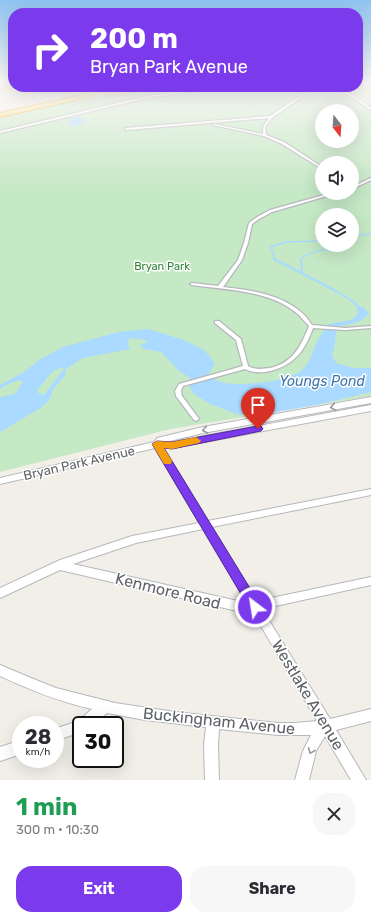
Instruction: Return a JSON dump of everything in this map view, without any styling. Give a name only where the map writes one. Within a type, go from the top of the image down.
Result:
[{"type":"street","points":[[0,132],[57,118]]},
{"type":"street","points":[[126,129],[256,118]]},
{"type":"street","points":[[265,135],[264,127],[270,118]]},
{"type":"street","points":[[206,123],[265,135],[283,143],[315,164]]},
{"type":"street","points":[[359,184],[371,179]]},
{"type":"street","points":[[220,287],[240,260],[246,243],[250,224],[271,211],[315,199]]},
{"type":"street","points":[[192,284],[220,287],[284,302],[301,313],[311,326],[339,329],[371,327]]},
{"type":"street","points":[[217,322],[238,339],[246,367]]},
{"type":"street","points":[[196,419],[179,396],[178,391],[181,385],[246,367],[256,371],[263,371],[288,364],[296,356],[308,336],[311,326]]},
{"type":"street","name":"Bryan Park Avenue","points":[[157,444],[160,440],[203,430],[371,400]]},
{"type":"street","name":"Bryan Park Avenue","points":[[0,481],[157,444],[172,445],[371,408]]},
{"type":"street","name":"Westlake Avenue","points":[[157,444],[359,780]]},
{"type":"street","points":[[0,593],[59,565],[136,539],[371,492]]},
{"type":"street","name":"Kenmore Road","points":[[59,565],[235,607],[255,607],[371,580]]},
{"type":"street","name":"Buckingham Avenue","points":[[0,670],[32,685],[93,705],[165,718],[302,729],[371,715]]},
{"type":"street","points":[[94,716],[105,708]]},
{"type":"street","points":[[212,780],[211,745],[213,722]]},
{"type":"street","points":[[302,780],[308,757],[318,732],[326,725]]},
{"type":"street","points":[[0,754],[12,750]]},
{"type":"green space","name":"Bryan Park","points":[[0,118],[315,118],[315,148],[359,148],[359,118],[371,118],[371,396],[170,429],[0,472]]},
{"type":"water","points":[[69,118],[82,118],[87,122],[77,126],[67,125]]},
{"type":"water","name":"Youngs Pond","points":[[363,307],[369,313],[366,317],[359,321],[337,327],[332,355],[336,363],[353,368],[371,368],[371,392],[321,404],[255,416],[236,414],[208,403],[193,393],[190,388],[189,377],[180,372],[161,352],[144,349],[140,346],[148,342],[146,340],[129,338],[128,344],[130,349],[83,358],[66,369],[65,376],[54,388],[49,400],[42,407],[0,432],[0,397],[15,394],[23,382],[21,380],[10,383],[0,389],[0,385],[24,372],[42,358],[63,347],[119,332],[148,329],[184,340],[204,350],[215,363],[209,374],[220,382],[243,384],[266,382],[287,377],[303,369],[310,359],[315,345],[329,324],[351,320],[358,314],[357,308]],"holes":[[[65,367],[43,395],[38,393],[37,390],[52,373]]]},
{"type":"waterway","points":[[359,235],[371,234]]},
{"type":"waterway","points":[[275,259],[271,247],[285,242],[315,241]]},
{"type":"waterway","points":[[301,259],[315,252]]},
{"type":"waterway","points":[[275,259],[336,291],[351,300],[360,308]]},
{"type":"waterway","points":[[301,259],[302,273]]},
{"type":"slow traffic","points":[[167,461],[157,444],[172,445],[196,441]]},
{"type":"route","points":[[255,607],[157,444],[172,445],[258,429]]}]
